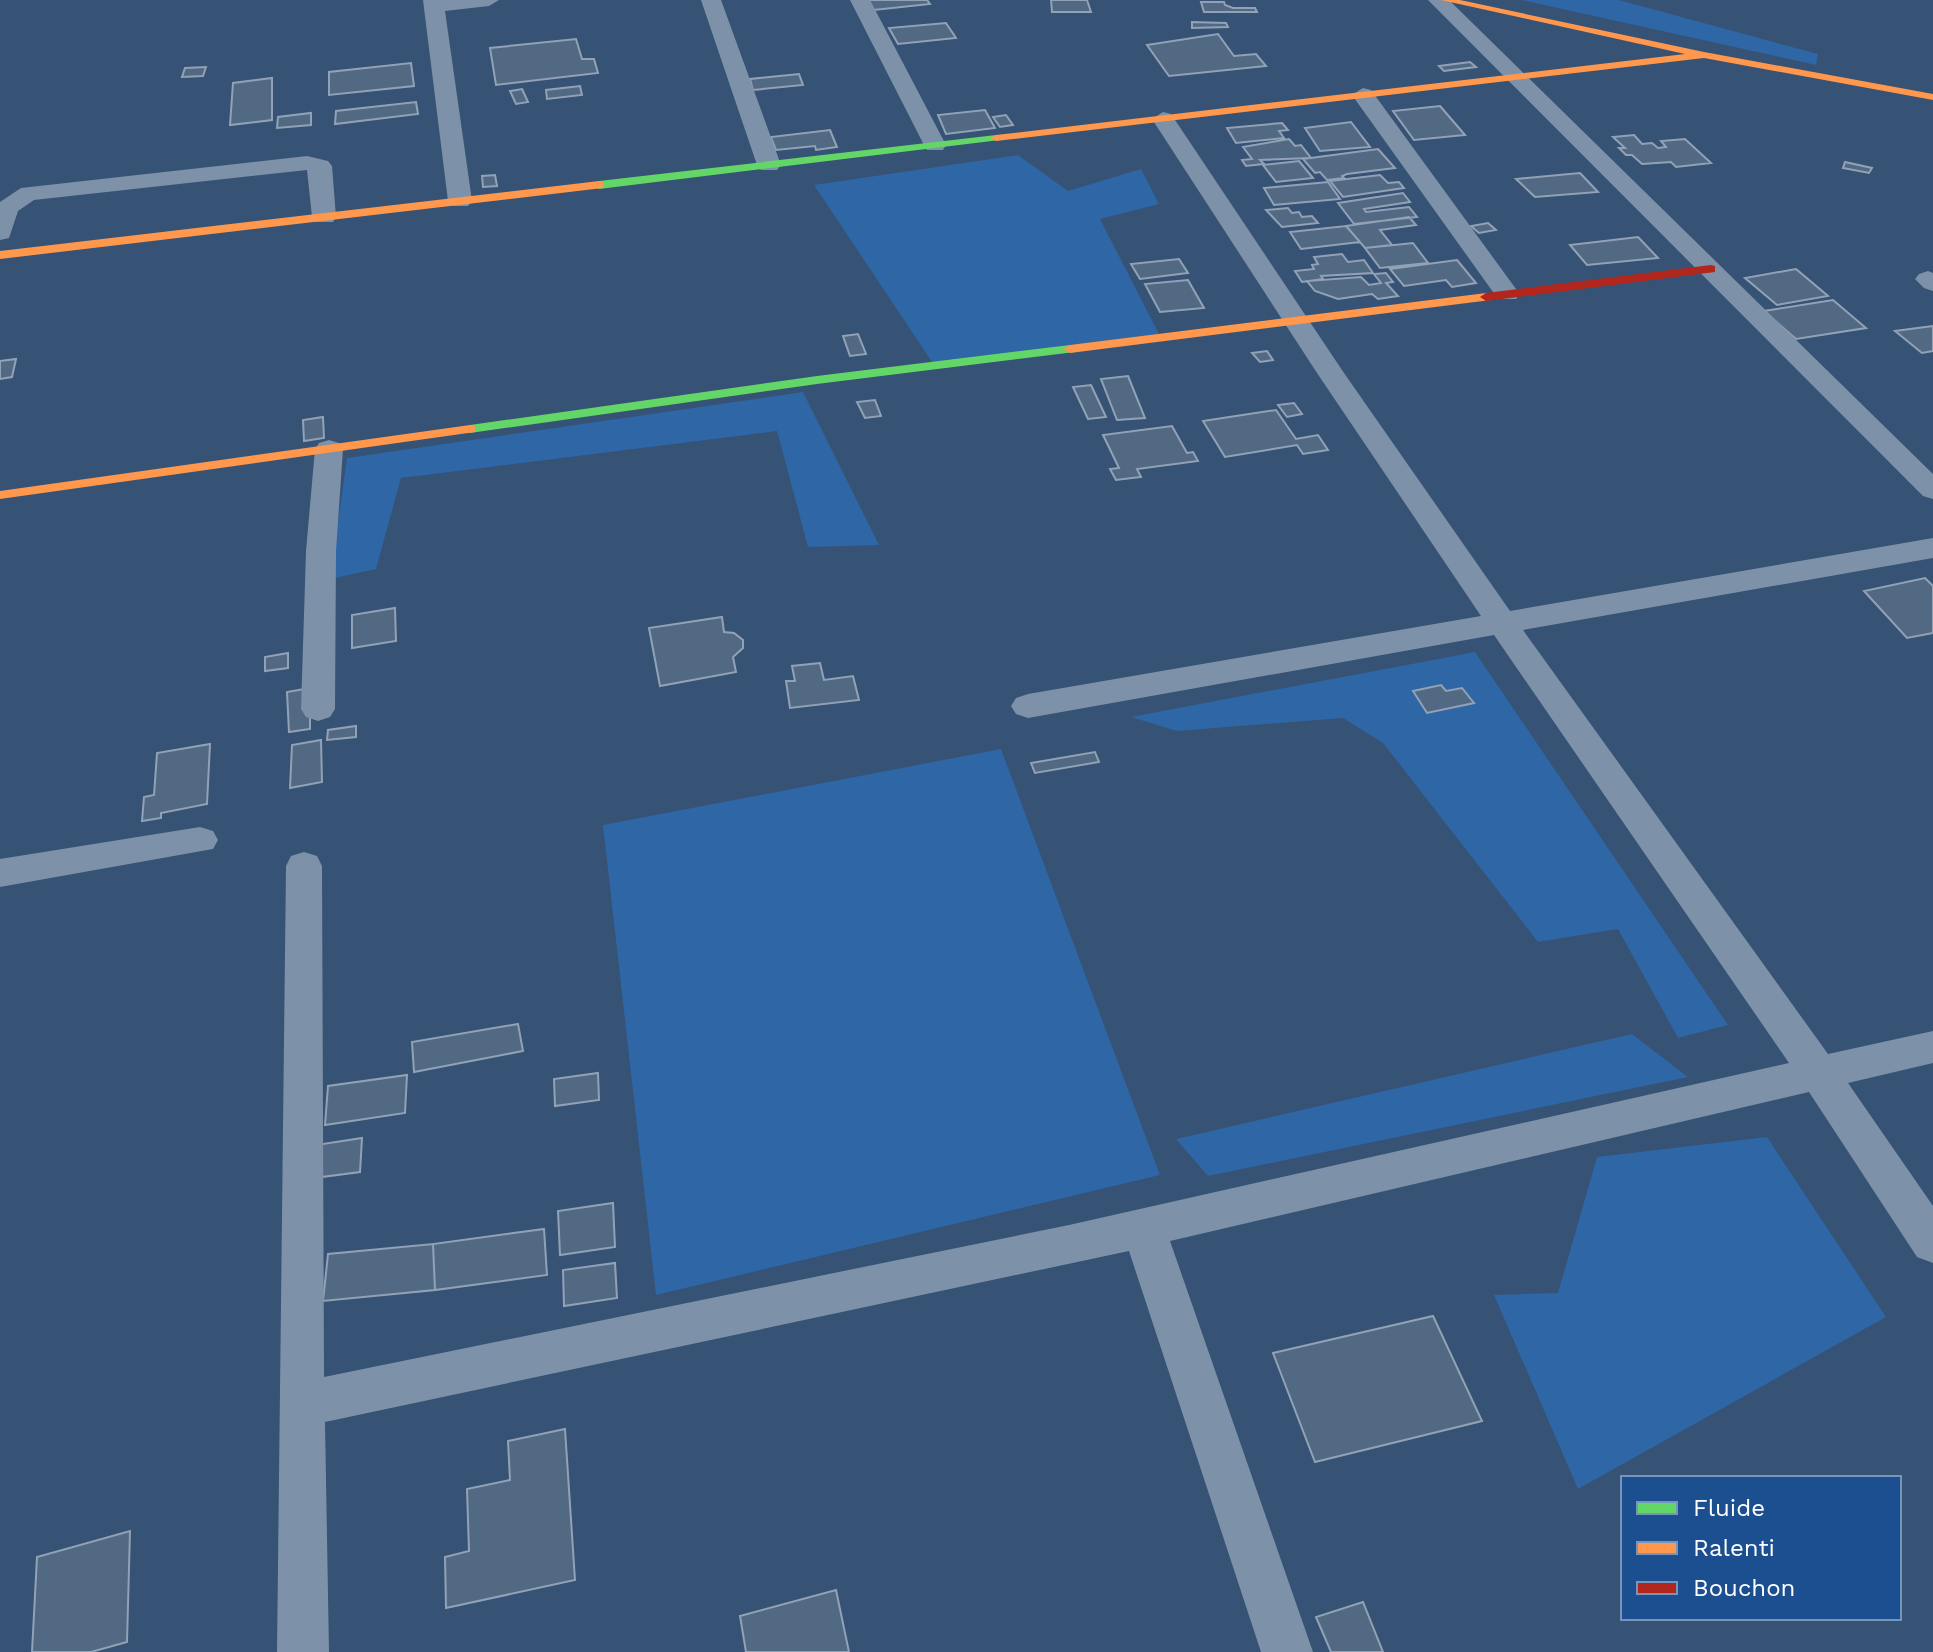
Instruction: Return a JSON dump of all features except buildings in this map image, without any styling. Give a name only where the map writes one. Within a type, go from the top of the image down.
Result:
[{"type":"street","points":[[460,201],[434,3],[489,0]]},
{"type":"street","points":[[711,0],[769,165]]},
{"type":"street","points":[[860,0],[935,145]]},
{"type":"street","points":[[1438,0],[1933,490]]},
{"type":"street","points":[[1446,0],[1704,55],[1933,97]]},
{"type":"street","points":[[0,255],[1704,55]]},
{"type":"street","points":[[1363,95],[1507,294]]},
{"type":"street","points":[[1163,119],[1294,321],[1502,623],[1821,1074],[1933,1243]]},
{"type":"street","points":[[0,233],[3,211],[14,200],[29,193],[307,163],[320,166],[324,217]]},
{"type":"street","points":[[0,495],[817,380],[1711,269]]},
{"type":"street","points":[[318,709],[321,551],[329,449]]},
{"type":"street","points":[[1028,706],[1933,548]]},
{"type":"street","points":[[0,873],[200,840]]},
{"type":"street","points":[[303,1652],[304,866]]},
{"type":"street","points":[[301,1404],[1143,1228],[1933,1047]]},
{"type":"street","points":[[1143,1228],[1287,1652]]},
{"type":"shaded area","points":[[1522,0],[1619,0],[1818,54],[1816,65]]},
{"type":"shaded area","points":[[1018,155],[1068,191],[1141,169],[1159,204],[1100,219],[1160,336],[934,365],[814,185]]},
{"type":"shaded area","points":[[803,392],[879,545],[808,547],[777,431],[401,478],[376,569],[330,579],[347,458]]},
{"type":"shaded area","points":[[1475,652],[1728,1025],[1678,1038],[1618,929],[1538,942],[1383,743],[1343,718],[1177,731],[1131,717]]},
{"type":"shaded area","points":[[1001,749],[1160,1175],[656,1295],[603,825]]},
{"type":"shaded area","points":[[1632,1034],[1688,1077],[1208,1176],[1176,1139]]},
{"type":"shaded area","points":[[1767,1137],[1886,1317],[1578,1489],[1494,1295],[1558,1293],[1597,1157]]},
{"type":"traffic: fast","points":[[599,185],[996,138]]},
{"type":"traffic: fast","points":[[470,429],[817,380],[1070,349]]},
{"type":"traffic: slow","points":[[1446,0],[1704,55],[1933,97]]},
{"type":"traffic: slow","points":[[996,138],[1704,55]]},
{"type":"traffic: slow","points":[[0,255],[599,185]]},
{"type":"traffic: slow","points":[[1070,349],[1486,297]]},
{"type":"traffic: slow","points":[[0,495],[470,429]]},
{"type":"traffic: jam","points":[[1486,297],[1711,269]]}]
